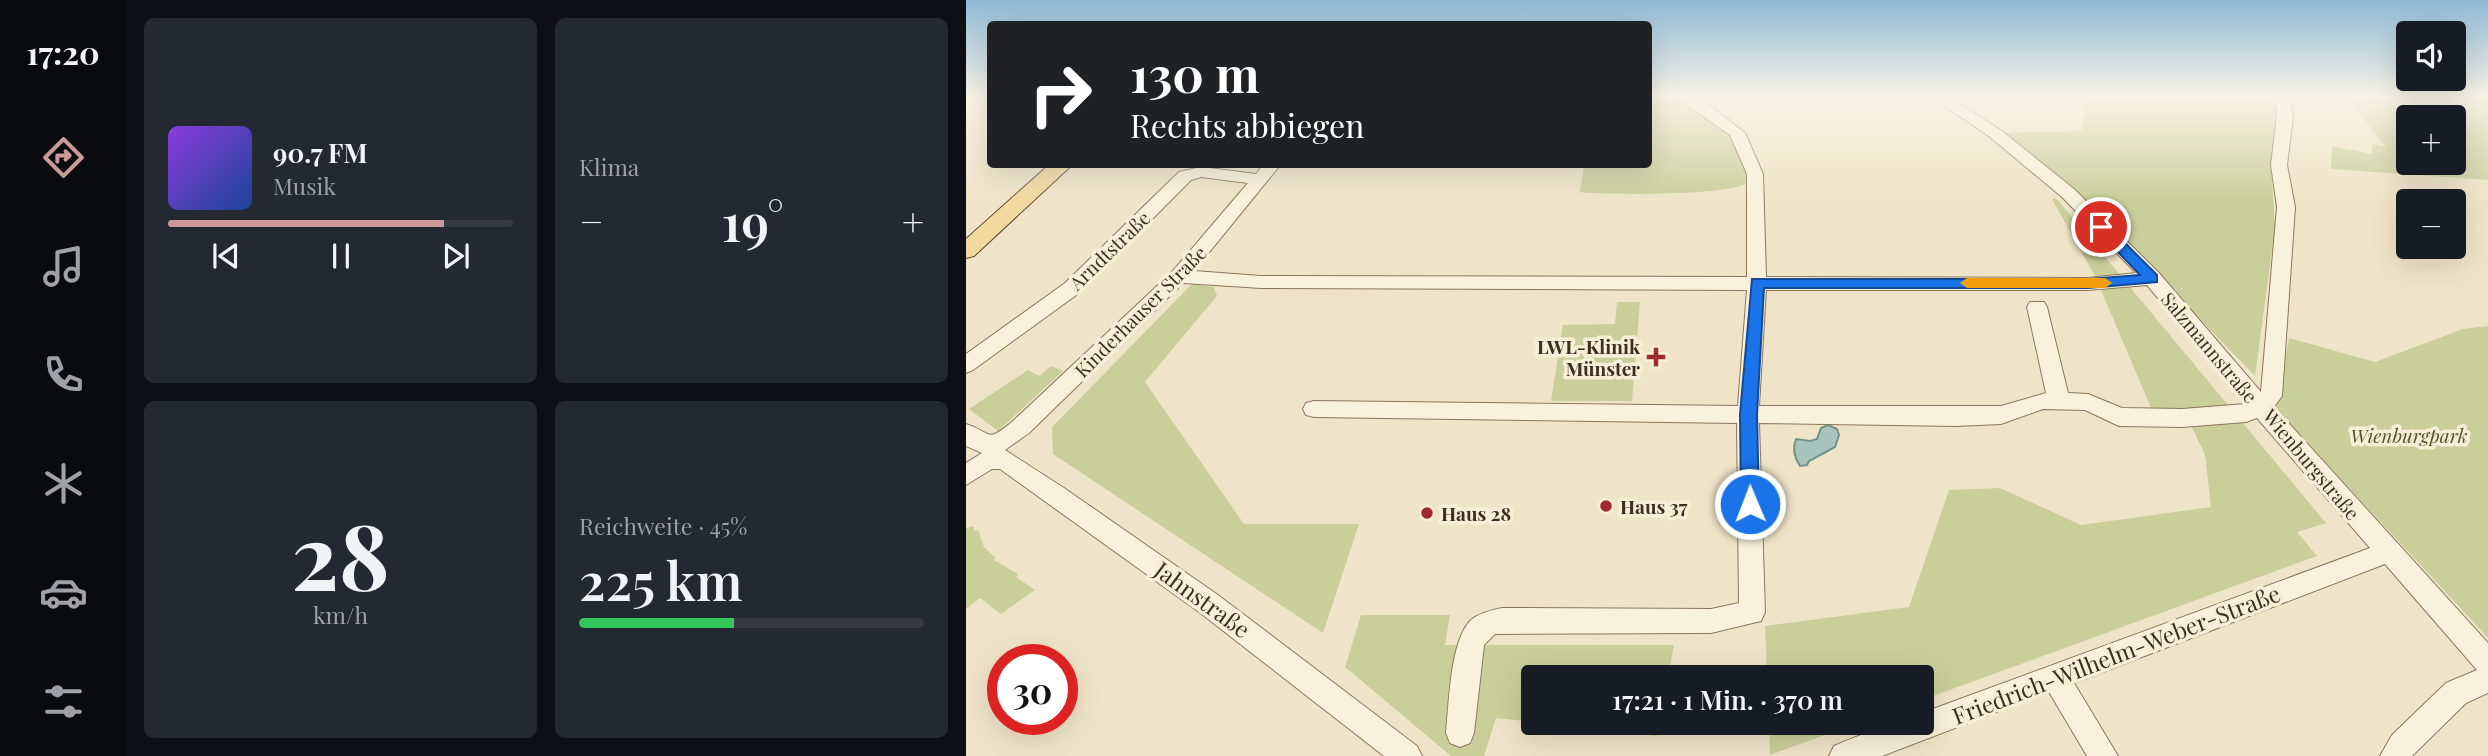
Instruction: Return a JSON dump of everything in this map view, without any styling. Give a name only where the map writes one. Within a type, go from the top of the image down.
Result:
[{"type":"main road","points":[[966,234],[1040,168]]},
{"type":"main road","points":[[966,251],[1059,168]]},
{"type":"street","points":[[1460,733],[1471,643],[1485,623],[1599,610],[1711,621],[1752,612],[1748,414],[1757,283],[1755,174],[1751,160],[1735,131]]},
{"type":"street","name":"Salzmannstraße","points":[[1992,131],[2068,193],[2152,278],[2261,407]]},
{"type":"street","name":"Wienburgstraße","points":[[2283,131],[2280,165],[2286,207],[2271,396],[2261,407],[2488,663]]},
{"type":"street","name":"Arndtstraße","points":[[966,365],[1072,288],[1182,178],[1195,172],[1267,172]]},
{"type":"street","name":"Kinderhauser Straße","points":[[966,475],[1021,427],[1179,276],[1267,172]]},
{"type":"street","points":[[1179,276],[1261,282],[1757,283],[2033,294],[2088,284],[2152,278]]},
{"type":"street","points":[[2033,294],[2059,402]]},
{"type":"street","points":[[1314,409],[1990,416],[2042,401],[2088,402],[2119,417],[2182,418],[2246,413],[2261,407]]},
{"type":"street","name":"Jahnstraße","points":[[966,433],[1179,580],[1315,682],[1407,756]]},
{"type":"street","name":"Friedrich-Wilhelm-Weber-Straße","points":[[1844,756],[2388,552]]},
{"type":"street","points":[[2054,677],[2103,756]]},
{"type":"street","points":[[2395,756],[2456,693],[2488,679]]},
{"type":"green space","points":[[1652,131],[1730,131],[1734,134],[1748,174],[1747,183],[1717,190],[1640,194],[1580,192],[1584,168],[1652,168]]},
{"type":"green space","points":[[2276,131],[2271,164],[2275,227],[2255,376],[2107,223],[2001,133]]},
{"type":"green space","points":[[2373,131],[2396,131],[2396,174],[2331,169],[2332,146],[2372,154],[2372,144],[2386,147]]},
{"type":"green space","points":[[2466,131],[2488,131],[2488,180],[2417,175],[2466,175]]},
{"type":"green space","points":[[2056,198],[2326,523],[2297,532],[2317,556],[1934,696],[1934,665],[1767,665],[1765,626],[1909,607],[1949,490],[2000,488],[2081,525],[2211,507],[2205,455],[2184,410],[2152,410],[2095,276],[2052,199]]},
{"type":"green space","points":[[1192,284],[1214,287],[1217,296],[1145,382],[1244,524],[1359,524],[1323,633],[1053,454],[1052,427]]},
{"type":"green space","points":[[1617,302],[1640,302],[1632,401],[1551,401],[1563,325],[1615,324]]},
{"type":"green space","name":"Wienburgpark","points":[[2488,326],[2488,638],[2276,409],[2289,338],[2375,362],[2463,329]]},
{"type":"green space","points":[[1051,366],[1063,371],[998,431],[969,409],[1028,370],[1039,376]]},
{"type":"green space","points":[[974,526],[974,531],[978,530],[984,547],[996,558],[994,560],[1018,574],[1016,577],[1035,590],[1001,614],[980,598],[966,609],[966,528]]},
{"type":"green space","points":[[1361,615],[1450,615],[1445,645],[1674,645],[1670,665],[1521,665],[1521,721],[1496,718],[1484,756],[1451,756],[1345,667]]},
{"type":"green space","points":[[1769,735],[1825,735],[1770,755]]},
{"type":"water","points":[[1828,425],[1837,429],[1839,435],[1835,447],[1809,461],[1807,465],[1800,466],[1794,453],[1796,439],[1817,439],[1821,428]]},
{"type":"slow traffic","points":[[1967,283],[2105,283]]},
{"type":"place","name":"LWL-Klinik Münster","points":[[1656,357]]},
{"type":"place","name":"Haus 37","points":[[1606,506]]},
{"type":"place","name":"Haus 28","points":[[1427,513]]},
{"type":"route","points":[[1750,504],[1748,414],[1757,283],[2088,284],[2152,278],[2101,227]]}]
